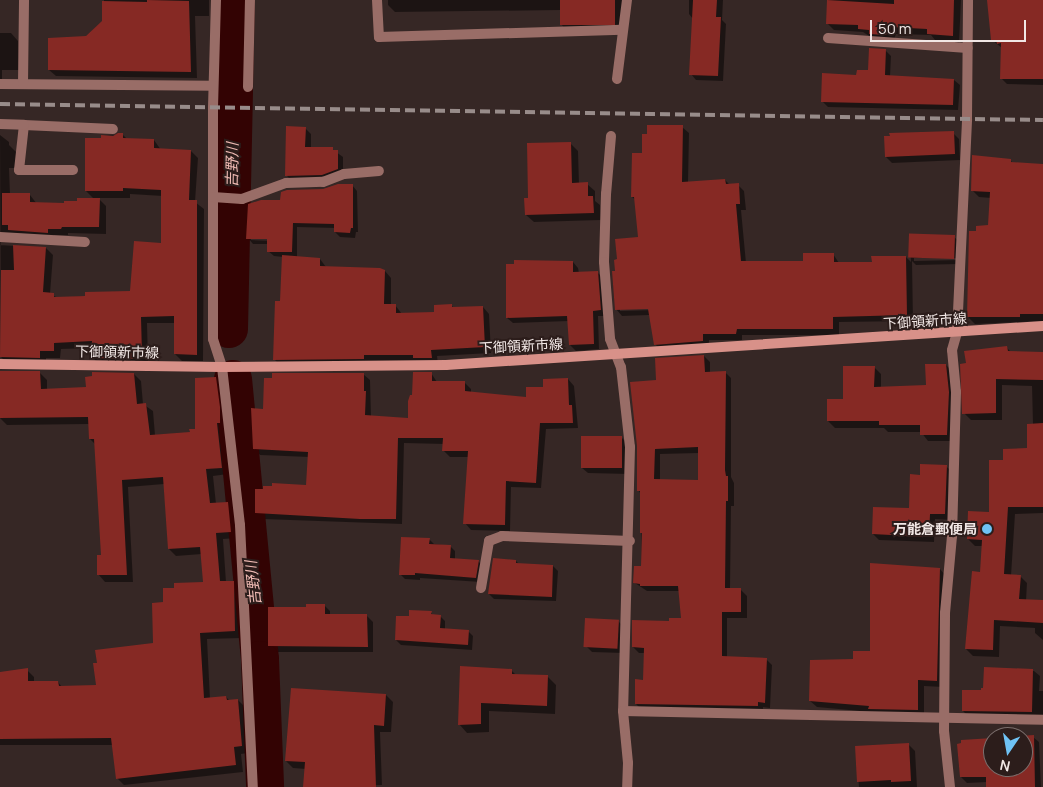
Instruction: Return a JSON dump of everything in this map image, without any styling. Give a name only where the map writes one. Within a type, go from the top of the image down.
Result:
[{"type":"main road","name":"下御領新市線","points":[[0,364],[222,367],[446,365],[1043,326]]},
{"type":"street","points":[[23,84],[24,0]]},
{"type":"street","points":[[216,0],[214,86],[218,197],[213,339],[222,367],[240,525],[253,787]]},
{"type":"street","points":[[248,87],[250,0]]},
{"type":"street","points":[[377,0],[379,37],[622,30]]},
{"type":"street","points":[[617,80],[627,0]]},
{"type":"street","points":[[950,787],[944,717],[945,612],[952,536],[956,392],[952,350],[957,333],[968,48],[968,0]]},
{"type":"street","points":[[828,38],[968,48]]},
{"type":"street","points":[[0,84],[214,86]]},
{"type":"street","points":[[0,124],[113,129]]},
{"type":"street","points":[[24,125],[19,170],[73,170]]},
{"type":"street","points":[[611,136],[606,194],[604,262],[610,339],[621,367],[630,447],[630,541],[623,711],[628,763],[627,787]]},
{"type":"street","points":[[218,197],[242,198],[286,183],[323,182],[344,174],[379,171]]},
{"type":"street","points":[[0,237],[84,242]]},
{"type":"street","points":[[481,588],[489,541],[502,536],[630,541]]},
{"type":"street","points":[[623,711],[1043,720]]},
{"type":"building","points":[[147,0],[189,1],[191,72],[48,70],[48,38],[86,36],[102,21],[102,1],[147,2]]},
{"type":"building","points":[[560,0],[615,0],[615,25],[560,25]]},
{"type":"building","points":[[693,0],[717,0],[716,17],[721,17],[718,76],[689,75]]},
{"type":"building","points":[[827,0],[894,4],[894,0],[954,0],[953,36],[927,34],[927,29],[890,27],[886,35],[869,34],[869,30],[858,29],[858,25],[826,24]]},
{"type":"building","points":[[987,0],[1043,0],[1043,79],[1000,79],[1001,43],[997,44],[996,40],[991,40]]},
{"type":"building","points":[[869,48],[886,49],[885,75],[954,79],[953,105],[821,102],[822,73],[856,75],[857,70],[868,70]]},
{"type":"building","points":[[647,125],[683,125],[682,182],[725,179],[726,184],[739,183],[740,204],[736,204],[741,261],[803,261],[803,253],[834,253],[834,262],[872,262],[871,256],[906,256],[907,315],[833,317],[833,329],[737,329],[736,334],[703,334],[703,341],[654,345],[648,309],[615,310],[612,271],[615,271],[614,260],[617,259],[615,239],[638,237],[634,197],[631,197],[632,153],[642,153],[642,134],[647,134]]},
{"type":"building","points":[[286,126],[306,127],[305,147],[333,147],[333,150],[338,150],[338,169],[322,175],[285,176]]},
{"type":"building","points":[[954,131],[955,154],[885,157],[884,136],[890,136],[889,133]]},
{"type":"building","points":[[123,133],[123,138],[154,139],[154,148],[191,150],[189,200],[197,200],[197,355],[174,354],[174,316],[141,317],[142,354],[133,354],[133,359],[92,358],[92,341],[54,343],[54,351],[40,351],[40,358],[0,357],[1,270],[14,270],[13,245],[46,247],[43,292],[54,293],[54,297],[85,296],[85,292],[130,291],[134,241],[161,243],[161,190],[123,188],[123,191],[85,191],[85,138],[101,138],[101,135],[113,136]]},
{"type":"building","points":[[571,142],[572,183],[588,182],[588,196],[593,196],[594,213],[525,215],[524,198],[528,198],[527,143]]},
{"type":"building","points":[[972,155],[1011,159],[1011,162],[1043,164],[1043,314],[1020,314],[1020,317],[967,317],[969,231],[976,231],[976,226],[988,225],[990,192],[971,191]]},
{"type":"building","points":[[338,184],[353,184],[353,228],[351,228],[350,233],[334,232],[334,224],[293,223],[292,252],[267,252],[267,239],[246,239],[248,204],[261,200],[280,200],[281,192],[287,190],[323,189]]},
{"type":"building","points":[[2,193],[30,193],[30,202],[64,203],[64,201],[77,201],[77,198],[100,198],[99,227],[62,227],[61,229],[48,229],[48,233],[8,230],[8,225],[2,225]]},
{"type":"building","points":[[909,233],[955,235],[954,259],[908,257]]},
{"type":"building","points":[[282,255],[320,258],[320,266],[380,268],[385,270],[384,304],[396,304],[396,313],[434,312],[434,305],[452,304],[452,307],[483,306],[485,347],[431,350],[432,358],[413,358],[413,355],[364,355],[364,359],[273,360],[275,301],[280,301]]},
{"type":"building","points":[[514,260],[573,261],[573,272],[598,271],[601,310],[593,311],[594,344],[569,345],[567,316],[506,318],[506,264],[514,264]]},
{"type":"building","points":[[1007,346],[1008,351],[1043,352],[1043,380],[996,379],[996,413],[962,414],[960,364],[966,363],[964,351]]},
{"type":"building","points":[[704,355],[705,372],[726,371],[725,470],[726,476],[728,476],[728,501],[726,501],[725,588],[741,588],[741,612],[722,612],[722,656],[767,658],[765,703],[758,702],[758,706],[635,704],[635,679],[643,680],[644,648],[632,647],[632,620],[669,621],[669,618],[681,618],[678,586],[640,586],[640,584],[633,583],[634,566],[641,566],[642,533],[640,533],[640,491],[637,491],[637,446],[630,382],[656,380],[655,358]],"holes":[[[698,447],[698,480],[654,479],[655,449]]]},
{"type":"building","points":[[925,364],[946,364],[949,392],[947,435],[920,435],[920,425],[879,425],[879,421],[827,421],[827,399],[843,399],[843,366],[875,366],[874,387],[926,385]]},
{"type":"building","points":[[0,371],[40,371],[41,389],[86,387],[85,377],[92,376],[92,372],[134,373],[137,404],[146,403],[150,435],[190,432],[189,429],[195,429],[195,378],[216,377],[220,407],[220,423],[217,423],[222,468],[206,469],[210,503],[228,502],[231,532],[216,533],[220,581],[234,581],[235,631],[200,633],[204,698],[226,696],[227,700],[238,699],[242,746],[234,747],[236,765],[116,779],[111,738],[0,739],[0,672],[28,668],[28,681],[58,681],[59,686],[96,685],[93,663],[97,663],[95,650],[153,643],[152,603],[163,602],[163,588],[174,588],[174,583],[203,582],[200,547],[168,549],[163,477],[122,480],[127,575],[97,575],[97,555],[101,555],[94,439],[89,439],[88,417],[0,418]]},
{"type":"building","points":[[413,372],[432,372],[432,381],[465,381],[465,391],[526,397],[526,387],[543,387],[543,379],[568,378],[569,405],[572,405],[573,423],[540,423],[536,483],[506,481],[505,525],[463,524],[468,451],[442,451],[443,438],[398,438],[396,519],[360,519],[255,513],[255,489],[263,489],[263,486],[272,486],[272,483],[306,485],[308,452],[253,449],[251,408],[263,409],[264,378],[272,378],[272,373],[364,373],[364,391],[366,391],[365,415],[408,418],[408,401],[410,395],[412,395]]},
{"type":"building","points":[[1043,423],[1043,507],[1008,507],[1004,574],[1021,575],[1019,599],[1043,600],[1043,623],[994,620],[993,650],[965,649],[972,571],[980,572],[982,540],[967,539],[968,511],[989,512],[989,460],[1003,460],[1003,449],[1027,448],[1027,424]]},
{"type":"building","points":[[581,436],[622,436],[622,468],[581,468]]},
{"type":"building","points":[[920,464],[947,465],[945,514],[930,514],[929,537],[872,534],[873,507],[909,508],[910,474],[920,475]]},
{"type":"building","points":[[401,537],[430,538],[429,544],[451,545],[450,558],[479,560],[476,578],[415,573],[415,575],[399,575]]},
{"type":"building","points":[[493,558],[516,560],[516,563],[553,565],[552,597],[488,594]]},
{"type":"building","points":[[870,563],[940,568],[937,681],[918,680],[918,710],[868,709],[869,706],[809,701],[810,660],[853,659],[853,651],[870,651]]},
{"type":"building","points":[[306,604],[325,604],[325,614],[367,614],[368,647],[268,646],[268,607],[306,607]]},
{"type":"building","points":[[409,610],[432,611],[431,614],[441,615],[440,628],[469,630],[468,645],[395,640],[396,616],[409,616]]},
{"type":"building","points":[[585,618],[619,620],[617,649],[583,647]]},
{"type":"building","points":[[460,666],[512,669],[512,674],[548,675],[547,706],[481,703],[481,724],[458,725]]},
{"type":"building","points":[[984,667],[1033,669],[1032,712],[962,711],[962,690],[981,690],[983,688]]},
{"type":"building","points":[[291,688],[386,694],[384,726],[374,725],[376,787],[303,787],[305,762],[285,761]]},
{"type":"building","points":[[1033,735],[1035,787],[986,787],[986,777],[1033,777]]},
{"type":"building","points":[[983,739],[983,777],[960,777],[957,744],[961,743],[961,740]]},
{"type":"building","points":[[909,743],[911,781],[857,782],[855,746]]},
{"type":"waterway","name":"吉野川","points":[[229,329],[236,0]]},
{"type":"waterway","name":"吉野川","points":[[233,379],[260,660],[265,787]]},
{"type":"railway","points":[[0,104],[1043,120]]},
{"type":"place","name":"万能倉郵便局","points":[[987,529]]}]
